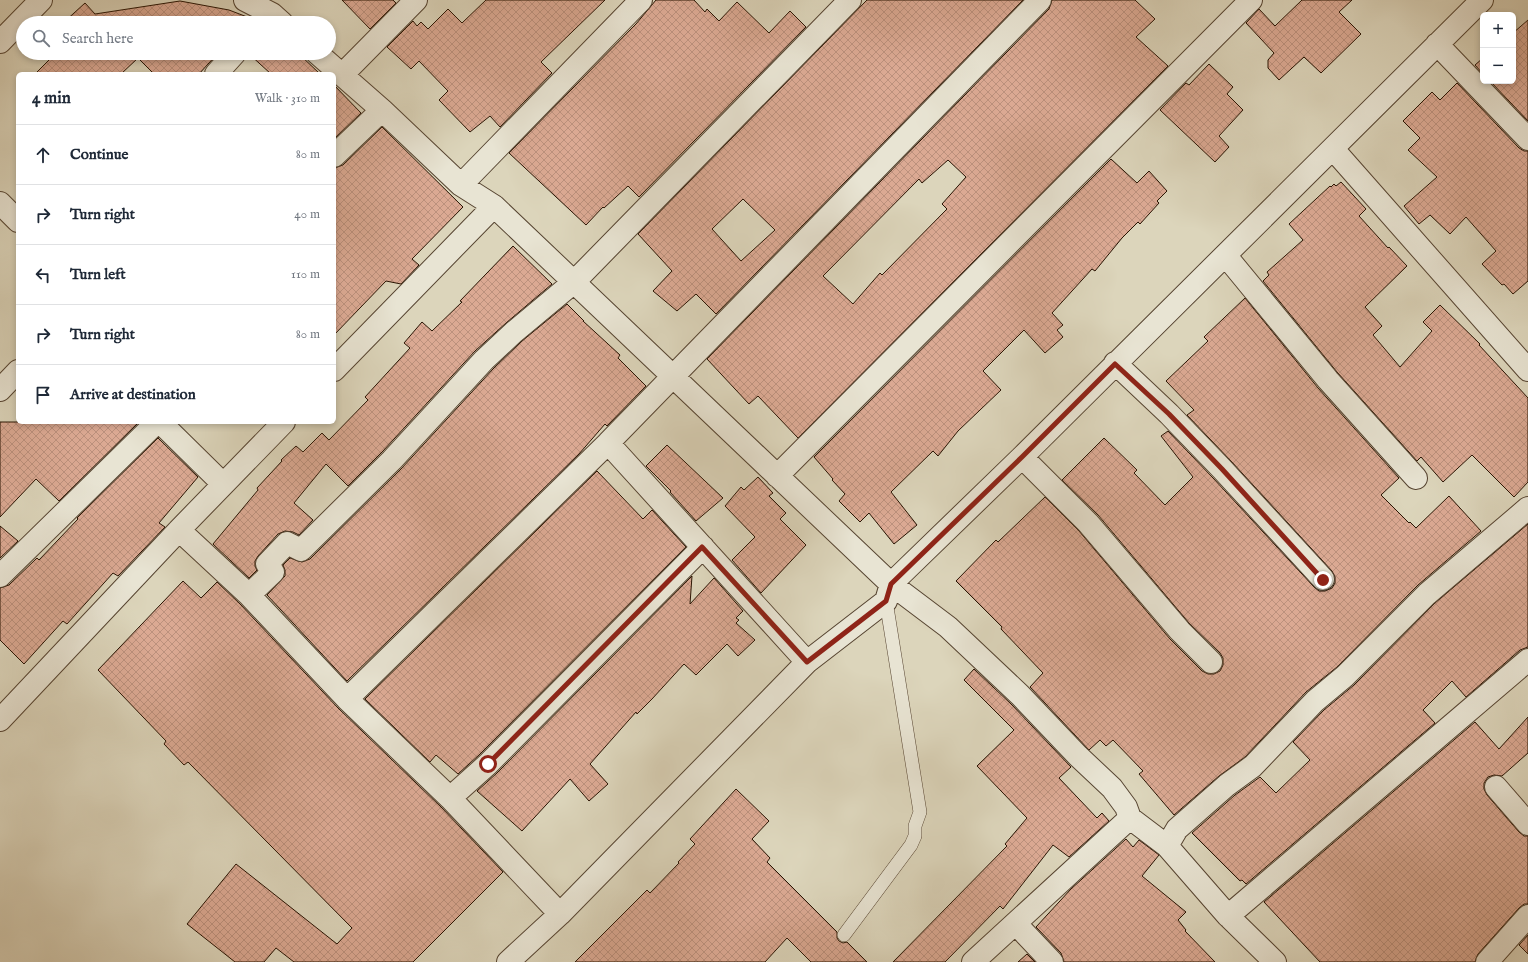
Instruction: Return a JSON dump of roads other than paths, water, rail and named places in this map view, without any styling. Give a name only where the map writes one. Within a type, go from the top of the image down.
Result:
[{"type":"street","points":[[25,16],[41,0]]},
{"type":"street","points":[[245,0],[267,16]]},
{"type":"street","points":[[342,75],[416,0]]},
{"type":"street","points":[[461,185],[641,0]]},
{"type":"street","points":[[249,595],[273,572],[267,564],[287,542],[301,550],[392,460],[484,360],[514,332],[574,282],[850,0]]},
{"type":"street","points":[[347,700],[608,443],[1040,0]]},
{"type":"street","points":[[777,476],[1251,0]]},
{"type":"street","points":[[508,962],[560,914],[807,662],[889,592],[1115,364],[1226,256],[1482,0]]},
{"type":"street","points":[[0,42],[16,26]]},
{"type":"street","points":[[1437,44],[1528,139]]},
{"type":"street","points":[[218,72],[229,60]]},
{"type":"street","points":[[325,60],[382,110],[461,185],[494,206],[777,476],[889,592],[948,627],[1020,695],[1078,756],[1112,788],[1126,807],[1130,818],[1166,846],[1228,916],[1275,962]]},
{"type":"street","points":[[336,154],[382,110]]},
{"type":"street","points":[[1333,149],[1528,370]]},
{"type":"street","points":[[0,203],[16,219]]},
{"type":"street","points":[[336,368],[494,206]]},
{"type":"street","points":[[1226,256],[1328,380],[1416,478]]},
{"type":"street","points":[[1115,364],[1175,420],[1323,580]]},
{"type":"street","points":[[0,390],[16,373]]},
{"type":"street","points":[[0,576],[155,424]]},
{"type":"street","points":[[162,424],[223,484]]},
{"type":"street","points":[[0,720],[179,530],[282,424]]},
{"type":"street","points":[[608,443],[807,662]]},
{"type":"street","points":[[1022,457],[1088,523],[1180,631],[1212,662]]},
{"type":"street","points":[[1166,846],[1177,829],[1226,785],[1253,766],[1315,702],[1344,676],[1427,594],[1528,508]]},
{"type":"street","points":[[179,530],[249,595],[347,700],[450,798],[560,914]]},
{"type":"street","points":[[450,798],[488,764],[702,547]]},
{"type":"street","points":[[1228,916],[1528,660]]},
{"type":"street","points":[[1496,787],[1528,824]]},
{"type":"street","points":[[973,962],[1130,818]]},
{"type":"street","points":[[1487,962],[1528,916]]},
{"type":"street","points":[[1016,924],[1052,962]]},
{"type":"lane","points":[[844,935],[911,845],[915,836],[915,826],[920,812],[889,592]]}]
